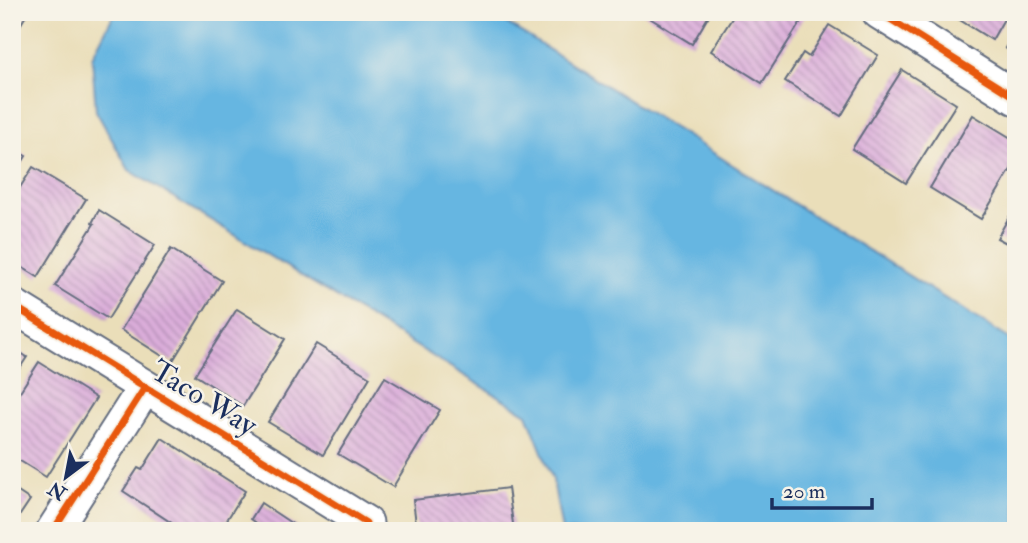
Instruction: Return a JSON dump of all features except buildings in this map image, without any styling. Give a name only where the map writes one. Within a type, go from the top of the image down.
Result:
[{"type":"street","points":[[879,12],[1016,97]]},
{"type":"street","name":"Taco Way","points":[[12,305],[366,523],[366,531]]},
{"type":"street","points":[[53,531],[144,388]]},
{"type":"water","points":[[115,12],[489,12],[1016,343],[1016,531],[562,531],[553,480],[527,414],[129,170],[96,111],[92,57]]},
{"type":"cycle path","points":[[879,12],[1016,98]]},
{"type":"cycle path","points":[[12,305],[366,523],[366,531]]},
{"type":"cycle path","points":[[53,531],[144,389]]}]
